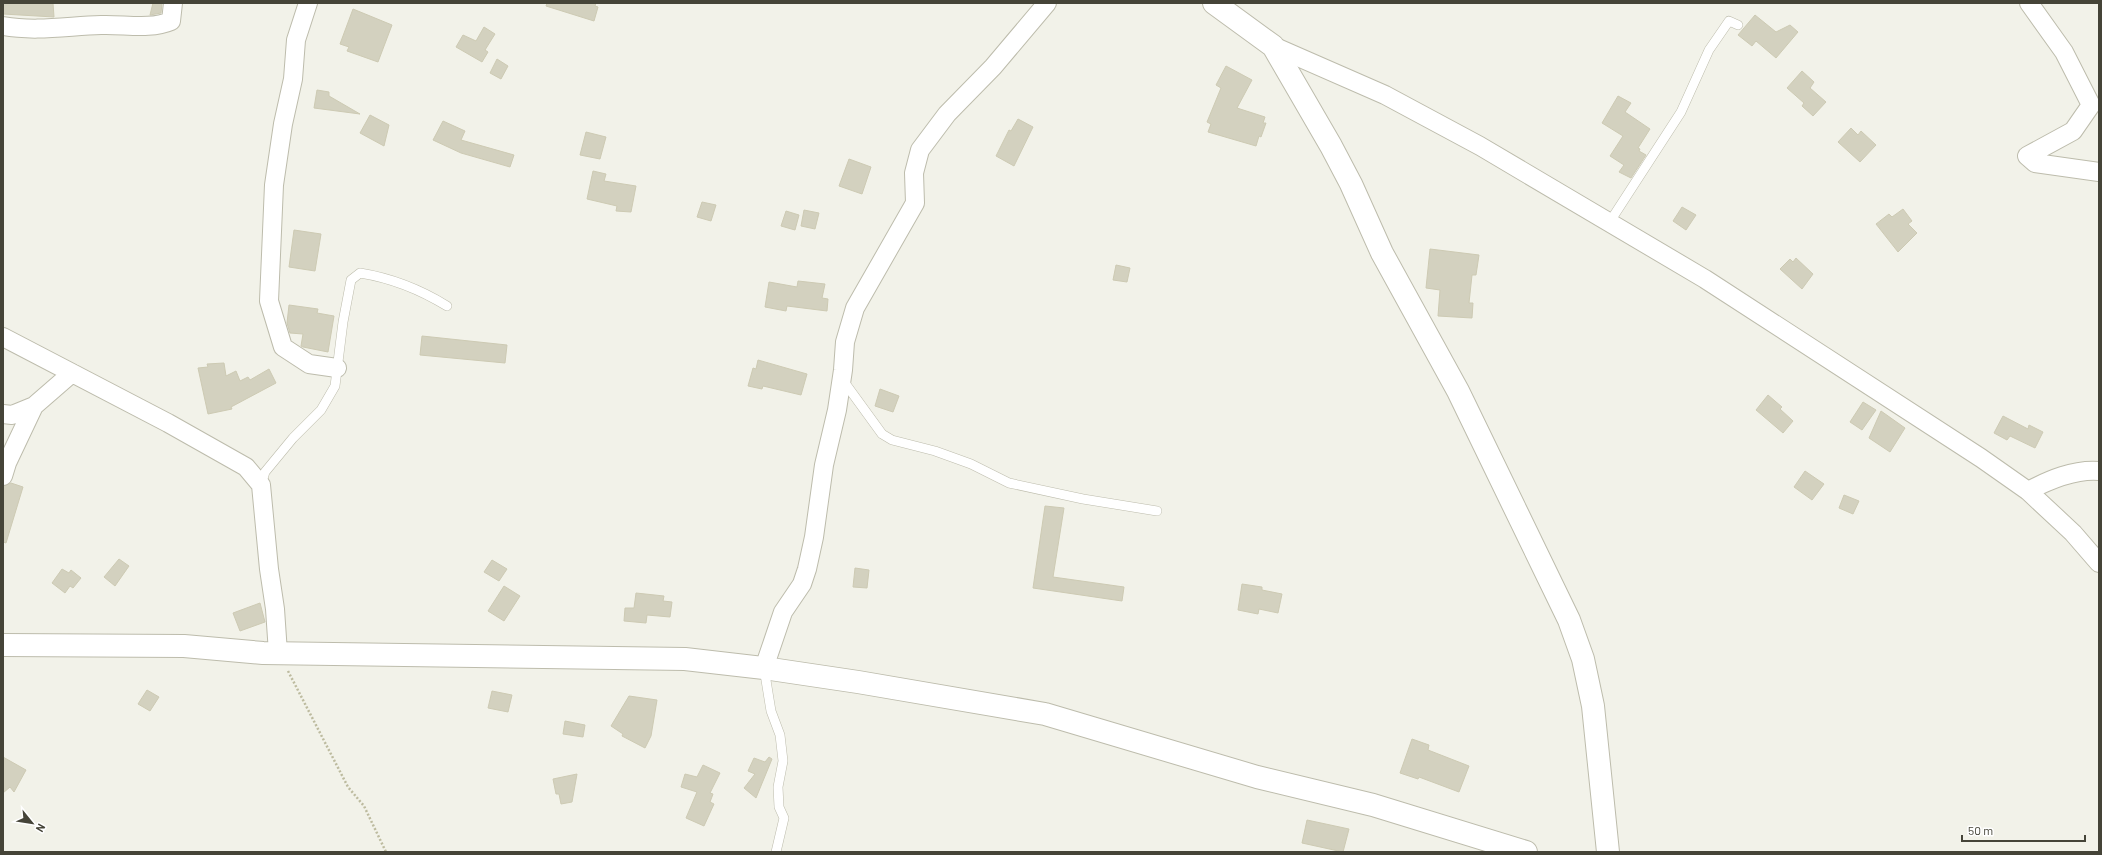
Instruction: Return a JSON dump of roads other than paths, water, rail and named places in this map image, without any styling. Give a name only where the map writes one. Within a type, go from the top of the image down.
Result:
[{"type":"street","points":[[3,26],[21,29],[60,29],[101,25],[160,26],[171,21],[173,3]]},
{"type":"street","points":[[308,3],[296,40],[293,79],[283,124],[274,185],[269,301],[283,347],[309,364],[338,368]]},
{"type":"street","points":[[764,668],[784,612],[802,584],[807,569],[814,537],[824,465],[842,378],[845,342],[855,308],[915,203],[914,173],[920,150],[947,114],[993,67],[1047,3]]},
{"type":"street","points":[[1214,3],[1273,46],[1385,96],[1480,146],[1705,279],[1981,458],[2028,491],[2074,533],[2099,563]]},
{"type":"street","points":[[2029,3],[2064,52],[2091,105],[2073,131],[2027,156],[2035,163],[2099,172]]},
{"type":"street","points":[[1273,46],[1331,146],[1382,253],[1458,391],[1569,620],[1583,659],[1593,706],[1608,852]]},
{"type":"street","points":[[3,337],[168,423],[246,467],[261,485],[269,569],[275,609],[278,653]]},
{"type":"street","points":[[3,414],[12,415],[34,406],[72,374]]},
{"type":"street","points":[[3,476],[6,463],[34,406]]},
{"type":"street","points":[[2028,491],[2063,476],[2099,471]]},
{"type":"street","points":[[3,645],[184,646],[278,653],[685,659],[764,668],[895,688],[1045,714],[1257,777],[1373,805],[1526,852]]},
{"type":"lane","points":[[1609,223],[1681,112],[1709,50],[1730,21],[1738,25]]},
{"type":"lane","points":[[261,485],[265,472],[284,449],[321,410],[335,386],[343,322],[351,280],[360,273],[377,276],[426,293],[447,306]]},
{"type":"lane","points":[[842,378],[882,434],[892,440],[935,451],[971,464],[1009,483],[1083,499],[1157,511]]},
{"type":"lane","points":[[764,668],[771,711],[780,735],[783,761],[778,787],[779,807],[784,818],[776,852]]}]
